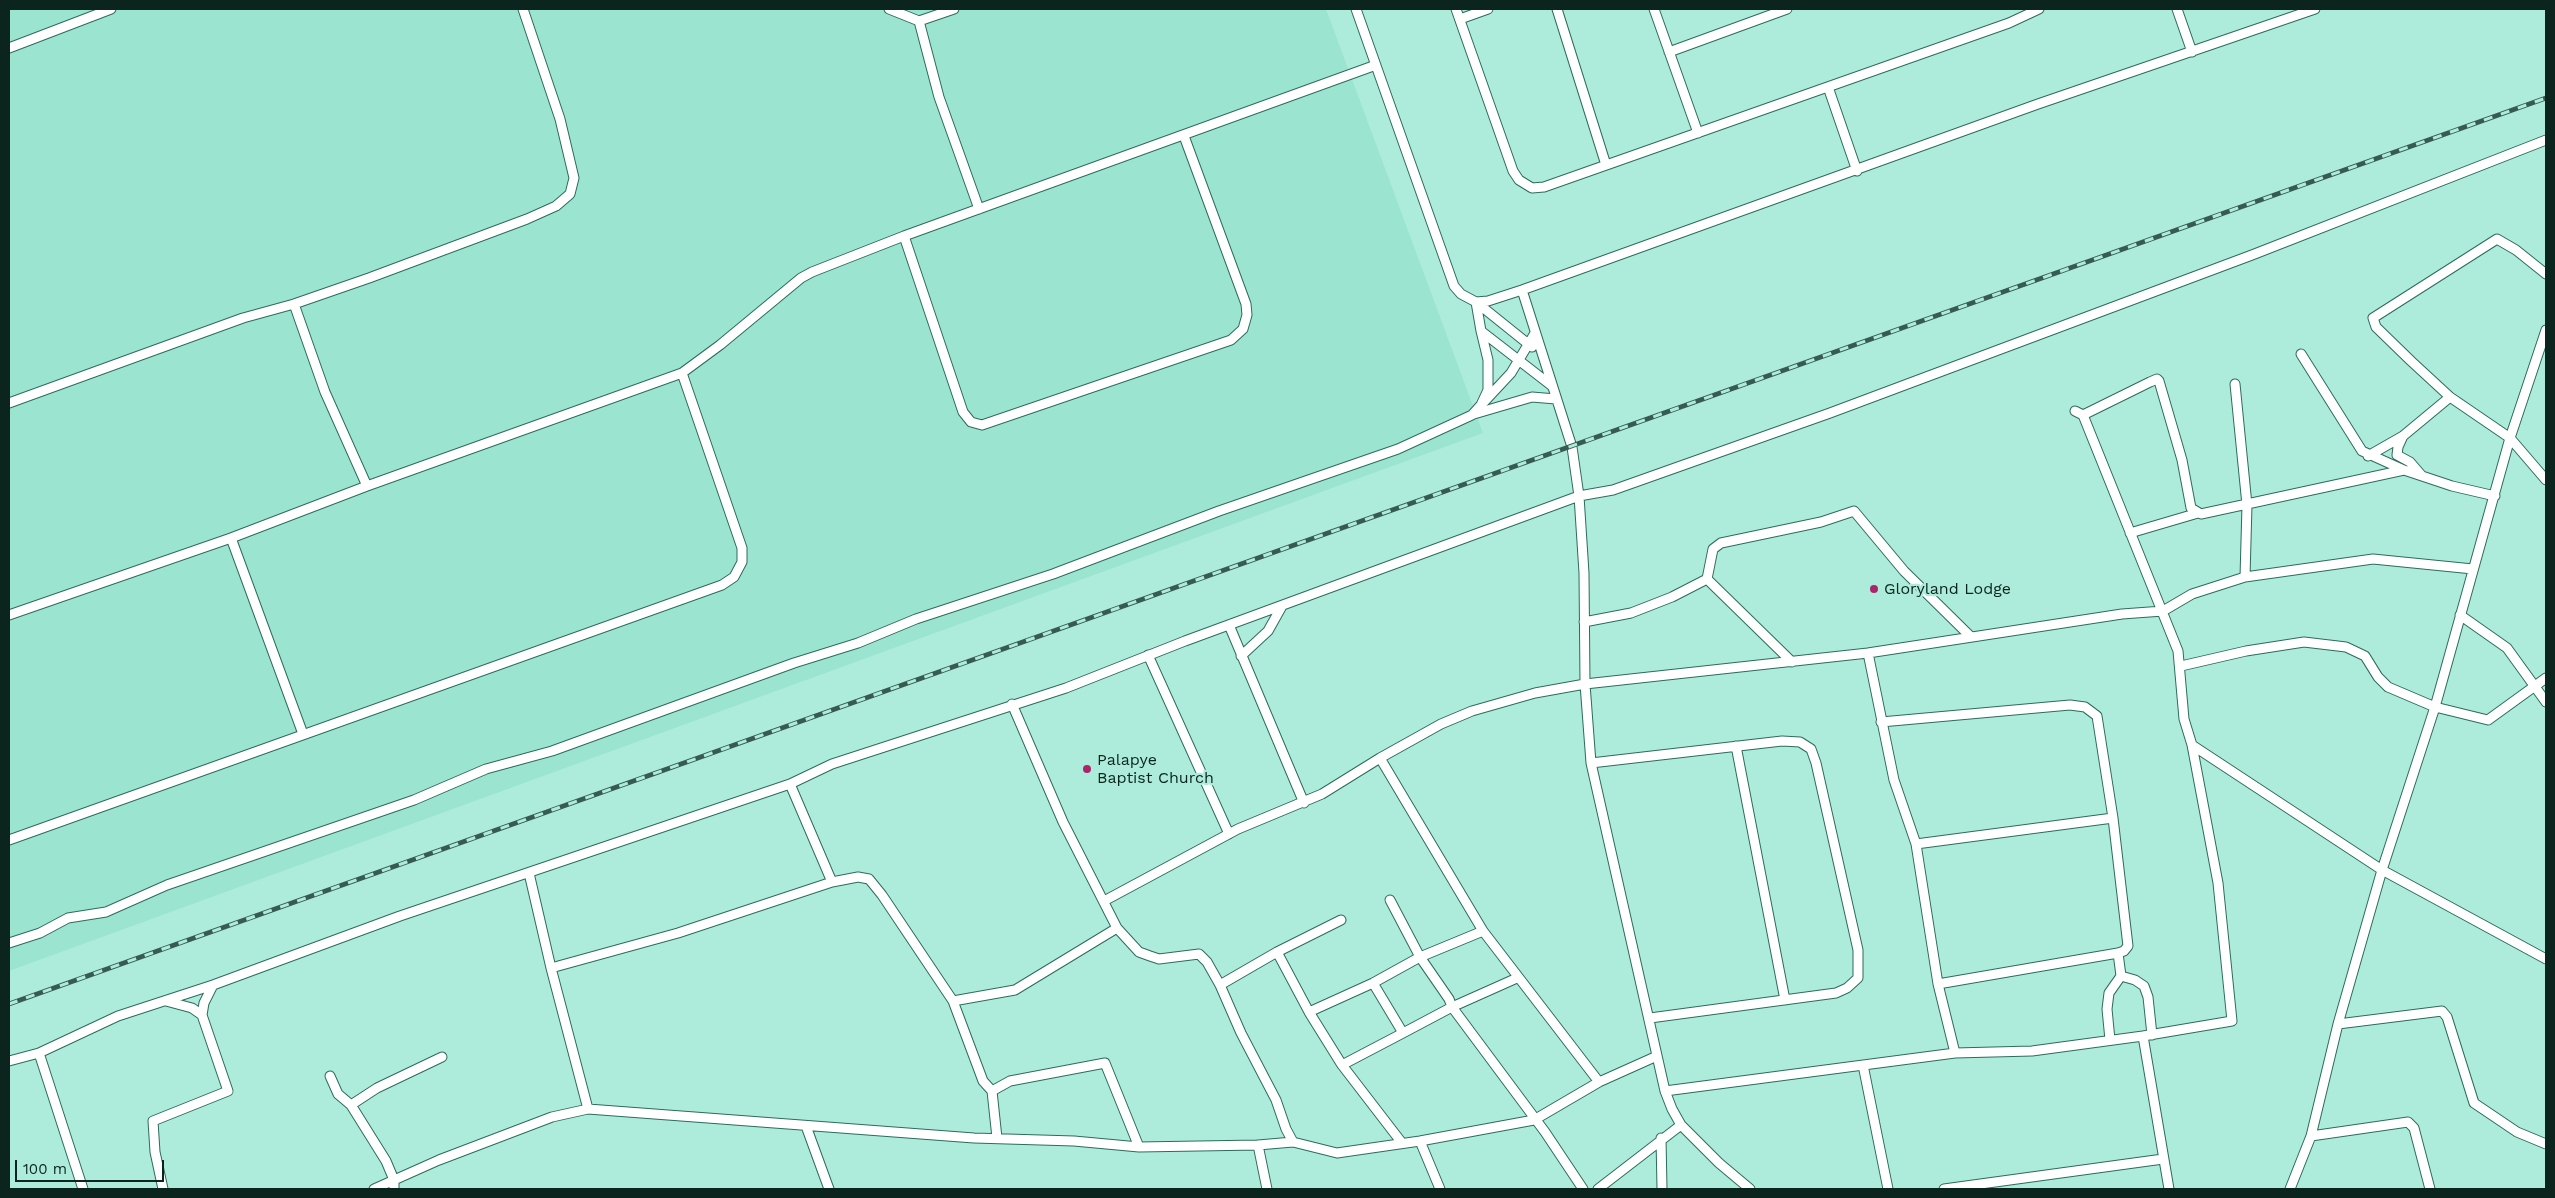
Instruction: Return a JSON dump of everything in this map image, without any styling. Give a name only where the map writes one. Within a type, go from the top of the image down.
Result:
[{"type":"street","points":[[9,48],[111,9]]},
{"type":"street","points":[[9,403],[243,318],[294,304],[527,219],[556,206],[570,194],[574,178],[564,134],[523,9]]},
{"type":"street","points":[[889,9],[919,21],[954,9]]},
{"type":"street","points":[[1356,9],[1454,286],[1461,294],[1476,302],[1543,357]]},
{"type":"street","points":[[1456,9],[1513,171],[1519,180],[1532,188],[1544,187],[1698,133],[2016,20],[2039,9]]},
{"type":"street","points":[[1460,19],[1488,9]]},
{"type":"street","points":[[1557,9],[1606,165]]},
{"type":"street","points":[[1654,9],[1698,133]]},
{"type":"street","points":[[1669,52],[1787,9]]},
{"type":"street","points":[[2177,9],[2192,52]]},
{"type":"street","points":[[1476,302],[1488,301],[1522,290],[1857,171],[2038,104],[2315,9]]},
{"type":"street","points":[[919,21],[939,97],[979,209]]},
{"type":"street","points":[[9,615],[231,538],[367,486],[682,373],[720,345],[801,278],[904,236],[1376,65]]},
{"type":"street","points":[[1828,87],[1857,171]]},
{"type":"street","points":[[904,236],[963,412],[971,422],[982,425],[1231,340],[1242,329],[1247,315],[1246,304],[1184,136]]},
{"type":"street","points":[[9,1061],[39,1052],[118,1016],[213,984],[400,916],[790,784],[832,764],[1066,688],[1148,655],[1579,496],[1614,490],[1830,413],[2233,262],[2546,140]]},
{"type":"street","points":[[2546,274],[2516,250],[2497,239],[2373,318],[2376,327],[2450,397],[2510,438],[2546,480]]},
{"type":"street","points":[[1522,290],[1572,447],[1579,496],[1584,573],[1585,684],[1591,763],[1665,1091],[1681,1125],[1719,1163],[1750,1189]]},
{"type":"street","points":[[1476,302],[1480,332],[1488,360],[1488,390],[1480,405]]},
{"type":"street","points":[[294,304],[325,392],[367,486]]},
{"type":"street","points":[[2290,1189],[2311,1136],[2338,1024],[2382,870],[2435,707],[2510,438],[2546,330]]},
{"type":"street","points":[[1480,332],[1552,387]]},
{"type":"street","points":[[1472,415],[1512,373],[1535,333]]},
{"type":"street","points":[[2301,354],[2337,414],[2362,451],[2368,456],[2424,478],[2495,496]]},
{"type":"street","points":[[9,840],[722,585],[734,577],[742,562],[742,548],[682,373]]},
{"type":"street","points":[[1665,1091],[1955,1053],[2032,1051],[2147,1036],[2232,1021],[2218,883],[2192,745],[2184,719],[2181,666],[2178,651],[2163,611],[2079,413],[2157,379],[2182,460],[2191,508],[2201,514],[2404,470]]},
{"type":"street","points":[[2235,384],[2247,504],[2244,577]]},
{"type":"street","points":[[9,944],[40,933],[68,918],[106,912],[167,884],[414,800],[486,769],[552,751],[858,642],[916,619],[1053,574],[1220,511],[1398,449],[1472,415],[1532,397],[1556,399]]},
{"type":"street","points":[[2368,456],[2403,436],[2450,397]]},
{"type":"street","points":[[2403,436],[2397,455],[2410,462],[2424,478]]},
{"type":"street","points":[[1707,579],[1713,549],[1721,543],[1821,522],[1854,511],[1904,571],[1971,637]]},
{"type":"street","points":[[2130,533],[2198,512]]},
{"type":"street","points":[[231,538],[304,734]]},
{"type":"street","points":[[1104,901],[1229,834],[1322,794],[1380,758],[1441,724],[1472,711],[1535,693],[1585,684],[1868,653],[2122,614],[2163,611],[2192,594],[2244,577],[2373,559],[2473,569]]},
{"type":"street","points":[[1584,622],[1631,613],[1672,597],[1707,579]]},
{"type":"street","points":[[1707,579],[1792,662]]},
{"type":"street","points":[[1241,656],[1268,630],[1282,606]]},
{"type":"street","points":[[2460,615],[2507,648],[2546,702]]},
{"type":"street","points":[[1229,625],[1304,802]]},
{"type":"street","points":[[2181,666],[2246,651],[2304,642],[2346,647],[2365,656],[2378,677],[2388,687],[2435,707],[2488,720],[2546,678]]},
{"type":"street","points":[[1868,653],[1894,780],[1916,844],[1938,984],[1955,1053]]},
{"type":"street","points":[[1148,655],[1229,834]]},
{"type":"street","points":[[1012,704],[1060,815],[1117,928],[1139,952],[1159,960],[1199,954],[1207,962],[1276,1100],[1286,1129],[1294,1142]]},
{"type":"street","points":[[1881,722],[2070,705],[2085,707],[2097,716],[2113,818],[2128,939],[2124,951],[1938,984]]},
{"type":"street","points":[[1591,763],[1782,740],[1800,742],[1811,750],[1816,763],[1858,950],[1858,978],[1847,988],[1836,993],[1650,1018]]},
{"type":"street","points":[[2192,745],[2382,870],[2546,959]]},
{"type":"street","points":[[1736,746],[1784,1000]]},
{"type":"street","points":[[1380,758],[1483,932],[1599,1082]]},
{"type":"street","points":[[790,784],[832,882]]},
{"type":"street","points":[[1916,844],[2113,818]]},
{"type":"street","points":[[529,873],[551,968],[588,1109]]},
{"type":"street","points":[[551,968],[678,933],[832,882],[858,877],[869,879],[953,1001],[983,1081],[992,1092],[997,1138]]},
{"type":"street","points":[[1390,900],[1420,957],[1452,1007],[1534,1120],[1545,1132],[1583,1189]]},
{"type":"street","points":[[1220,985],[1277,952],[1341,920]]},
{"type":"street","points":[[953,1001],[970,1000],[1014,990],[1117,928]]},
{"type":"street","points":[[1309,1012],[1373,983],[1420,957],[1483,932]]},
{"type":"street","points":[[1277,952],[1309,1012],[1342,1065],[1402,1143]]},
{"type":"street","points":[[2110,1040],[2107,1009],[2109,993],[2122,976],[2118,953]]},
{"type":"street","points":[[2122,976],[2135,980],[2144,986],[2148,997],[2147,1036],[2163,1159],[2169,1189]]},
{"type":"street","points":[[1342,1065],[1452,1007],[1517,978]]},
{"type":"street","points":[[1373,983],[1403,1033]]},
{"type":"street","points":[[163,1189],[155,1152],[153,1121],[228,1091],[202,1015],[204,1003],[213,984]]},
{"type":"street","points":[[165,1001],[192,1008],[202,1015]]},
{"type":"street","points":[[2338,1024],[2442,1010],[2446,1017],[2474,1103],[2517,1132],[2546,1144]]},
{"type":"street","points":[[39,1052],[83,1189]]},
{"type":"street","points":[[374,1189],[394,1184],[552,1117],[588,1109],[974,1138],[1139,1147],[1258,1145],[1294,1142],[1337,1153],[1420,1141],[1534,1120],[1599,1082],[1657,1056]]},
{"type":"street","points":[[352,1104],[377,1088],[442,1057]]},
{"type":"street","points":[[992,1092],[1010,1081],[1105,1062],[1139,1147]]},
{"type":"street","points":[[1863,1065],[1888,1189]]},
{"type":"street","points":[[330,1076],[338,1094],[352,1104],[386,1161],[394,1184]]},
{"type":"street","points":[[2311,1136],[2408,1122],[2414,1128],[2430,1189]]},
{"type":"street","points":[[1598,1189],[1661,1138],[1681,1125]]},
{"type":"street","points":[[806,1126],[829,1189]]},
{"type":"street","points":[[1661,1138],[1662,1189]]},
{"type":"street","points":[[1420,1141],[1440,1189]]},
{"type":"street","points":[[1258,1145],[1267,1189]]},
{"type":"street","points":[[1944,1189],[2163,1159]]},
{"type":"shaded area","points":[[9,9],[1326,9],[1483,433],[9,971]]},
{"type":"railway","points":[[9,1004],[2546,98]]},
{"type":"place","name":"Gloryland Lodge","points":[[1874,589]]},
{"type":"place","name":"Palapye Baptist Church","points":[[1087,769]]}]
